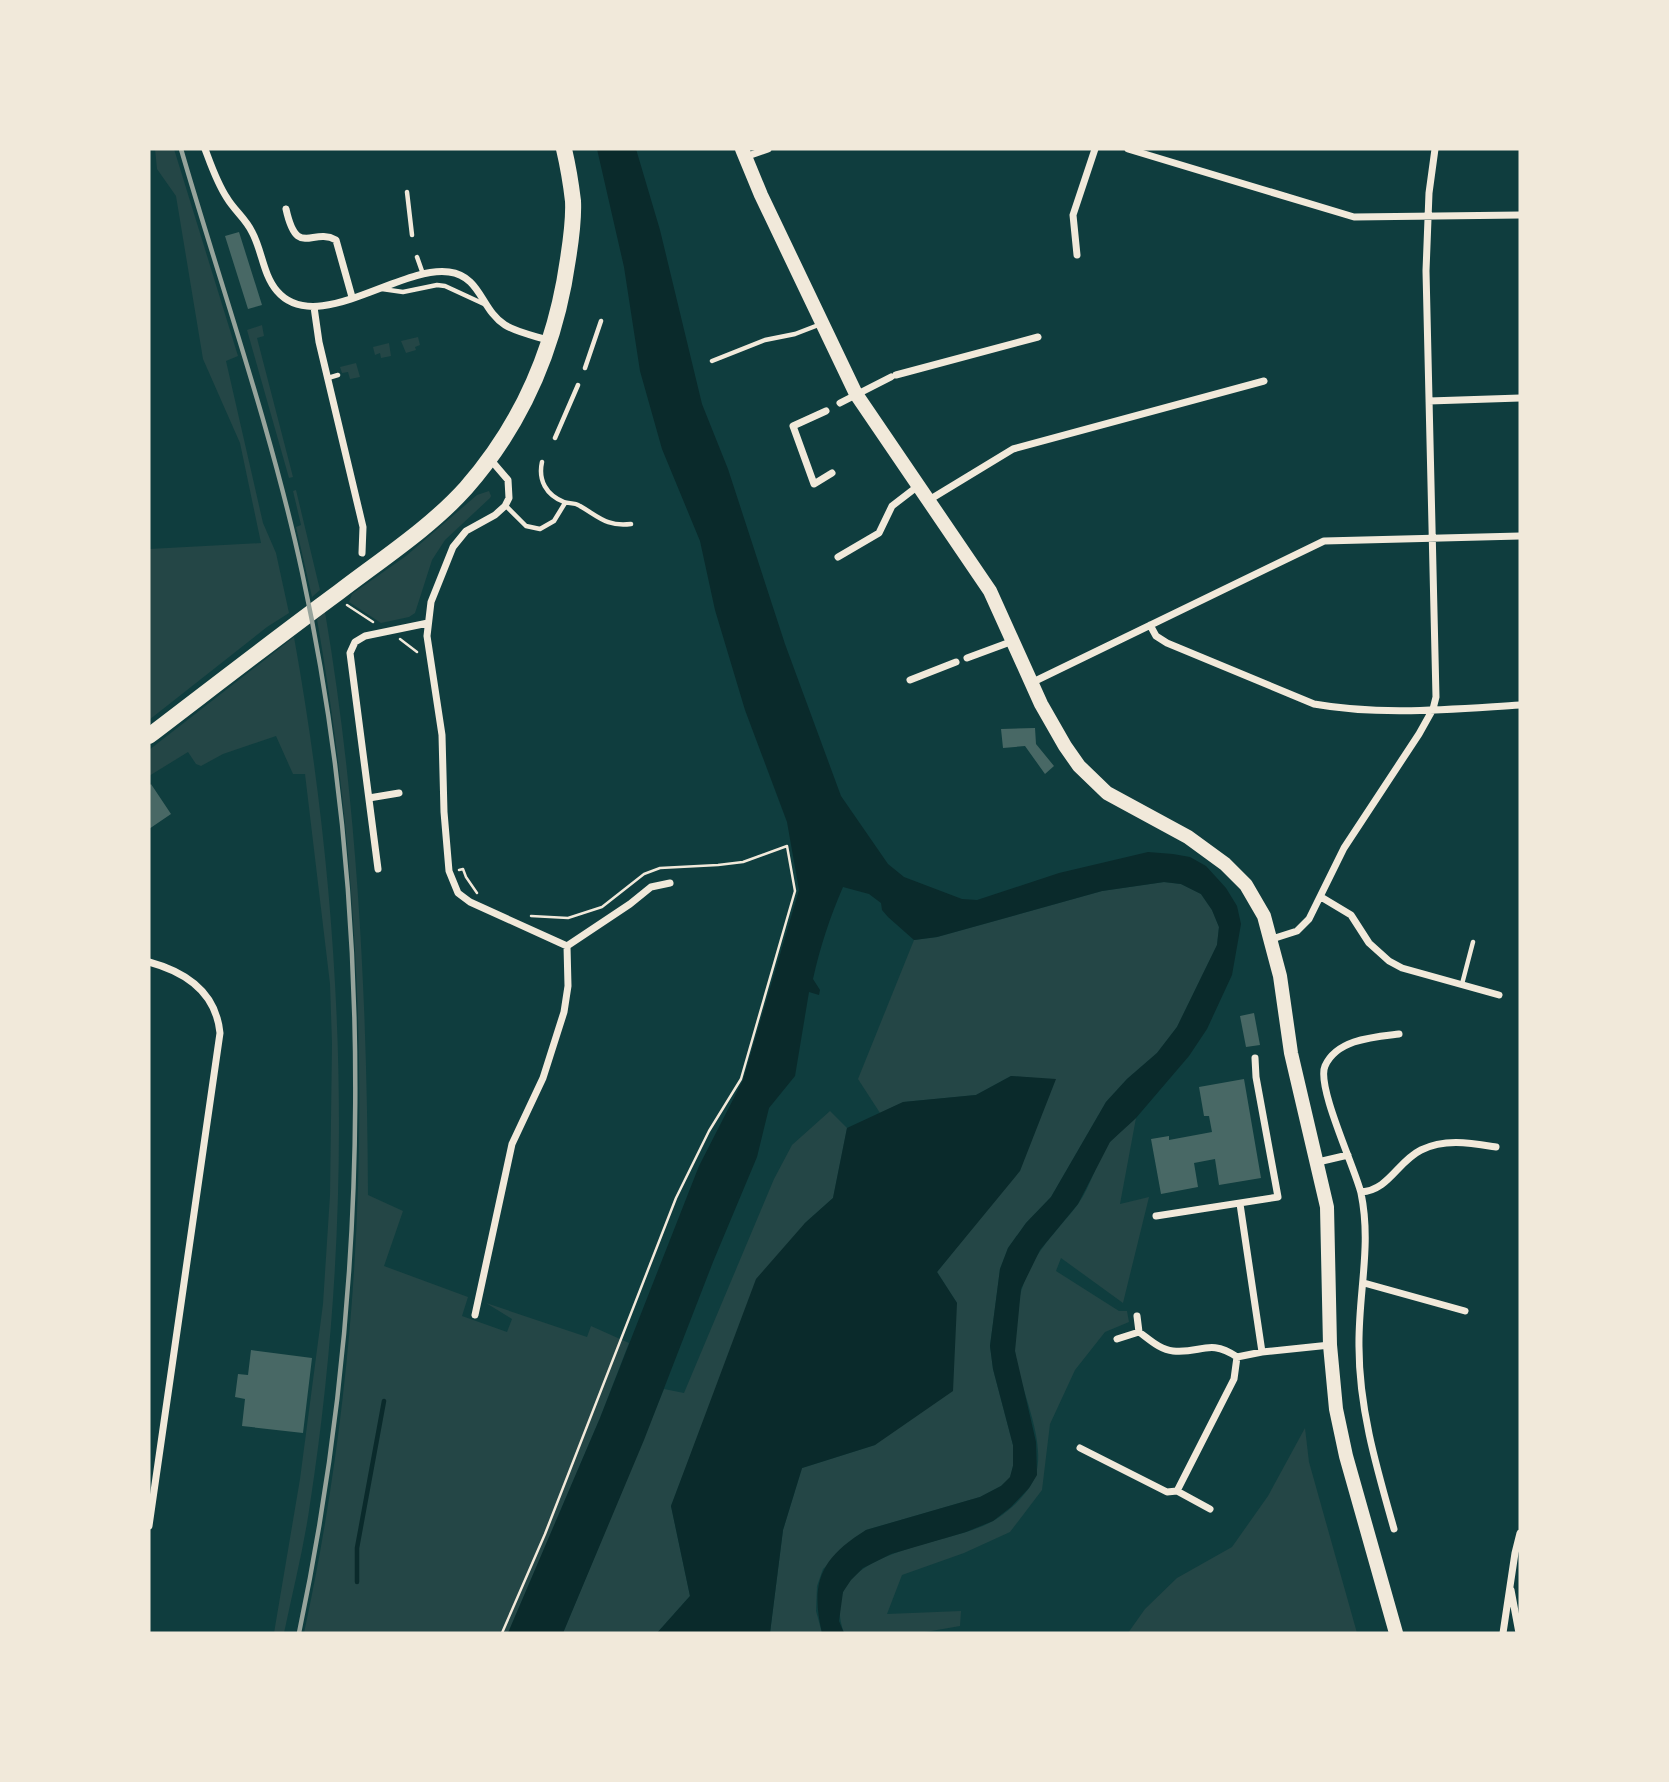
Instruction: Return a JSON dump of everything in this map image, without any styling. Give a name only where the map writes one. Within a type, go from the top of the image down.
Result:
[{"type":"main road","points":[[149,736],[406,542],[464,490],[489,459],[528,395],[551,341],[564,288],[573,224],[573,202],[564,149]]},
{"type":"main road","points":[[743,153],[856,394],[979,572],[1000,610],[1054,730],[1079,766],[1094,782],[1122,803],[1188,837],[1237,874],[1257,900],[1272,939],[1291,1053],[1328,1207],[1330,1345],[1336,1409],[1346,1456],[1396,1633]]},
{"type":"street","points":[[205,149],[222,189],[253,232],[275,290],[294,304],[314,307],[437,271],[458,274],[471,281],[496,317],[507,326],[551,341]]},
{"type":"street","points":[[743,153],[768,149]]},
{"type":"street","points":[[1077,255],[1073,215],[1095,149]]},
{"type":"street","points":[[1128,149],[1354,217],[1520,215]]},
{"type":"street","points":[[1272,939],[1292,934],[1303,926],[1358,824],[1433,709],[1437,685],[1426,283],[1429,193],[1436,149]]},
{"type":"street","points":[[286,209],[290,227],[298,235],[309,239],[330,237],[336,240],[352,297]]},
{"type":"street","points":[[314,307],[327,378],[363,527],[362,553]]},
{"type":"street","points":[[840,403],[894,376],[1038,337]]},
{"type":"street","points":[[929,500],[1013,449],[1264,381]]},
{"type":"street","points":[[1429,401],[1520,398]]},
{"type":"street","points":[[826,411],[793,426],[814,484],[832,473]]},
{"type":"street","points":[[489,459],[508,480],[509,498],[505,506],[459,537],[431,602],[428,623],[428,649],[442,735],[446,847],[452,883],[458,893],[470,902],[567,946]]},
{"type":"street","points":[[838,557],[879,533],[892,506],[919,486]]},
{"type":"street","points":[[1031,683],[1324,541],[1520,536]]},
{"type":"street","points":[[378,869],[350,653],[360,638],[428,623]]},
{"type":"street","points":[[1150,625],[1156,636],[1167,643],[1314,704],[1361,710],[1520,705]]},
{"type":"street","points":[[967,659],[1013,641]]},
{"type":"street","points":[[910,680],[956,662]]},
{"type":"street","points":[[369,798],[399,793]]},
{"type":"street","points":[[567,946],[651,887],[670,883]]},
{"type":"street","points":[[1321,897],[1351,915],[1369,943],[1389,961],[1419,974],[1499,995]]},
{"type":"street","points":[[475,1315],[512,1144],[547,1068],[564,1012],[568,986],[567,946]]},
{"type":"street","points":[[149,962],[176,971],[195,982],[213,1006],[219,1019],[220,1033],[149,1526]]},
{"type":"street","points":[[1394,1529],[1369,1436],[1360,1376],[1359,1324],[1366,1242],[1361,1192],[1326,1093],[1323,1071],[1331,1058],[1351,1043],[1399,1034]]},
{"type":"street","points":[[1156,1216],[1278,1197],[1256,1077],[1255,1058]]},
{"type":"street","points":[[1361,1192],[1379,1188],[1407,1160],[1432,1146],[1452,1142],[1496,1147]]},
{"type":"street","points":[[1318,1162],[1348,1155]]},
{"type":"street","points":[[1240,1204],[1262,1352]]},
{"type":"street","points":[[1364,1283],[1465,1311]]},
{"type":"street","points":[[1137,1316],[1139,1332]]},
{"type":"street","points":[[1117,1339],[1139,1332],[1170,1351],[1214,1347],[1224,1349],[1237,1357],[1330,1345]]},
{"type":"street","points":[[1177,1491],[1234,1379],[1237,1357]]},
{"type":"street","points":[[1080,1448],[1167,1492],[1177,1491],[1210,1509]]},
{"type":"street","points":[[1503,1633],[1520,1533]]},
{"type":"street","points":[[1510,1586],[1519,1633]]},
{"type":"lane","points":[[407,192],[412,235]]},
{"type":"lane","points":[[417,257],[423,274]]},
{"type":"lane","points":[[379,289],[403,292],[437,285],[445,286],[488,306]]},
{"type":"lane","points":[[585,368],[601,321]]},
{"type":"lane","points":[[712,361],[765,340],[795,334],[821,323]]},
{"type":"lane","points":[[327,378],[338,375]]},
{"type":"lane","points":[[555,438],[578,385]]},
{"type":"lane","points":[[335,409],[345,407]]},
{"type":"lane","points":[[542,462],[541,476],[547,491],[565,503],[575,503],[609,524],[631,524]]},
{"type":"lane","points":[[505,506],[526,526],[540,529],[554,521],[565,503]]},
{"type":"lane","points":[[1462,984],[1473,942]]},
{"type":"path","points":[[346,605],[416,650],[418,664]]},
{"type":"path","points":[[502,1633],[569,1473],[671,1209],[709,1131],[741,1079],[792,905],[794,881],[787,846],[743,862],[660,868],[644,874],[602,907],[568,918],[530,916]]},
{"type":"path","points":[[456,870],[463,869],[479,895]]},
{"type":"shaded area","points":[[155,149],[174,149],[238,356],[226,361],[263,523],[276,553],[289,613],[267,627],[149,720],[149,549],[261,543],[240,443],[203,359],[176,196],[157,169]]},
{"type":"shaded area","points":[[597,149],[636,149],[660,230],[702,404],[728,469],[785,644],[841,796],[888,864],[904,877],[962,899],[977,900],[1059,873],[1148,852],[1173,854],[1190,857],[1206,866],[1226,888],[1237,906],[1241,924],[1232,975],[1207,1029],[1189,1056],[1136,1118],[1110,1142],[1078,1204],[1040,1250],[1021,1289],[1015,1351],[1036,1442],[1037,1475],[1011,1507],[993,1521],[966,1532],[891,1554],[863,1568],[843,1592],[839,1621],[844,1633],[822,1633],[817,1599],[823,1573],[838,1551],[866,1530],[980,1497],[1001,1486],[1010,1477],[1013,1445],[993,1369],[990,1346],[1000,1269],[1008,1248],[1026,1223],[1051,1197],[1106,1102],[1157,1053],[1177,1027],[1217,945],[1219,927],[1201,894],[1181,884],[1164,882],[1102,891],[937,937],[914,940],[888,917],[882,910],[881,903],[869,894],[843,887],[826,932],[813,979],[820,990],[819,995],[809,992],[795,1076],[769,1108],[757,1157],[644,1440],[563,1633],[508,1633],[600,1418],[699,1166],[743,1080],[799,890],[787,822],[745,710],[715,610],[700,541],[662,449],[640,371],[624,267]]},
{"type":"shaded area","points":[[262,325],[264,336],[257,338],[293,477],[289,478],[247,330]]},
{"type":"shaded area","points":[[418,337],[420,345],[415,347],[416,350],[406,353],[401,341]]},
{"type":"shaded area","points":[[389,343],[391,356],[381,358],[380,353],[375,355],[373,347]]},
{"type":"shaded area","points":[[356,363],[360,377],[350,379],[348,372],[342,373],[340,367]]},
{"type":"shaded area","points":[[296,490],[320,590],[312,597],[296,527],[301,525],[293,491]]},
{"type":"shaded area","points":[[489,491],[490,498],[445,540],[432,560],[415,613],[409,617],[381,623],[349,602],[352,594],[406,556],[477,495]]},
{"type":"shaded area","points":[[325,612],[346,757],[353,830],[366,1048],[368,1195],[403,1211],[384,1266],[468,1297],[462,1316],[507,1332],[512,1319],[486,1303],[587,1337],[591,1326],[629,1343],[600,1418],[508,1633],[304,1633],[328,1508],[345,1381],[355,1254],[359,1127],[357,999],[350,872],[336,745],[317,619]]},
{"type":"shaded area","points":[[294,637],[325,854],[334,962],[338,1178],[334,1287],[310,1504],[284,1633],[274,1633],[300,1479],[323,1304],[330,1195],[330,984],[305,774],[293,774],[276,736],[223,754],[201,766],[196,764],[188,752],[149,776],[149,750]]},
{"type":"shaded area","points":[[1164,882],[1181,884],[1201,894],[1219,927],[1217,945],[1177,1027],[1157,1053],[1106,1102],[1051,1197],[1026,1223],[1008,1248],[1000,1269],[990,1346],[993,1369],[1013,1445],[1010,1478],[980,1497],[866,1530],[823,1569],[817,1586],[816,1611],[822,1633],[770,1633],[783,1530],[802,1468],[875,1445],[957,1303],[937,1272],[964,1238],[1055,1080],[1011,1076],[976,1095],[904,1102],[880,1113],[858,1079],[914,940],[937,937],[1102,891]]},
{"type":"shaded area","points":[[1011,1076],[1056,1079],[1020,1171],[937,1272],[957,1303],[953,1391],[875,1445],[802,1468],[783,1530],[770,1633],[657,1633],[690,1596],[671,1506],[756,1279],[805,1223],[833,1198],[847,1128],[903,1102],[976,1095]]},
{"type":"shaded area","points":[[830,1111],[847,1128],[833,1198],[805,1223],[714,1394],[671,1506],[690,1596],[657,1633],[563,1633],[664,1389],[684,1393],[774,1179],[792,1145]]},
{"type":"shaded area","points":[[1136,1118],[1120,1204],[1149,1197],[1123,1303],[1061,1258],[1056,1271],[1119,1311],[1127,1311],[1129,1322],[1105,1332],[1075,1370],[1050,1424],[1042,1490],[1010,1532],[964,1553],[902,1575],[887,1614],[961,1611],[960,1626],[920,1633],[844,1633],[840,1605],[848,1583],[866,1567],[890,1555],[993,1521],[1014,1505],[1031,1485],[1037,1471],[1038,1454],[1015,1351],[1019,1298],[1034,1260],[1083,1197],[1109,1143]]},
{"type":"shaded area","points":[[1305,1428],[1309,1462],[1357,1633],[1128,1633],[1145,1609],[1177,1578],[1232,1547],[1268,1496]]},
{"type":"building","points":[[239,232],[262,305],[248,309],[225,236]]},
{"type":"building","points":[[1035,728],[1036,744],[1054,766],[1045,774],[1025,746],[1003,748],[1001,729]]},
{"type":"building","points":[[151,784],[171,814],[149,829],[149,786]]},
{"type":"building","points":[[1254,1013],[1260,1045],[1246,1047],[1240,1016]]},
{"type":"building","points":[[1244,1079],[1261,1178],[1219,1185],[1215,1159],[1194,1163],[1198,1187],[1161,1194],[1151,1139],[1169,1136],[1169,1140],[1212,1132],[1209,1116],[1204,1116],[1199,1087]]},
{"type":"building","points":[[251,1350],[312,1358],[303,1433],[242,1426],[245,1399],[235,1397],[238,1374],[248,1375]]},
{"type":"waterway","points":[[357,1582],[357,1548],[384,1401]]},
{"type":"railway","points":[[181,149],[261,412],[290,518],[326,702],[343,834],[353,968],[355,1102],[351,1237],[340,1371],[323,1503],[299,1633]]}]
